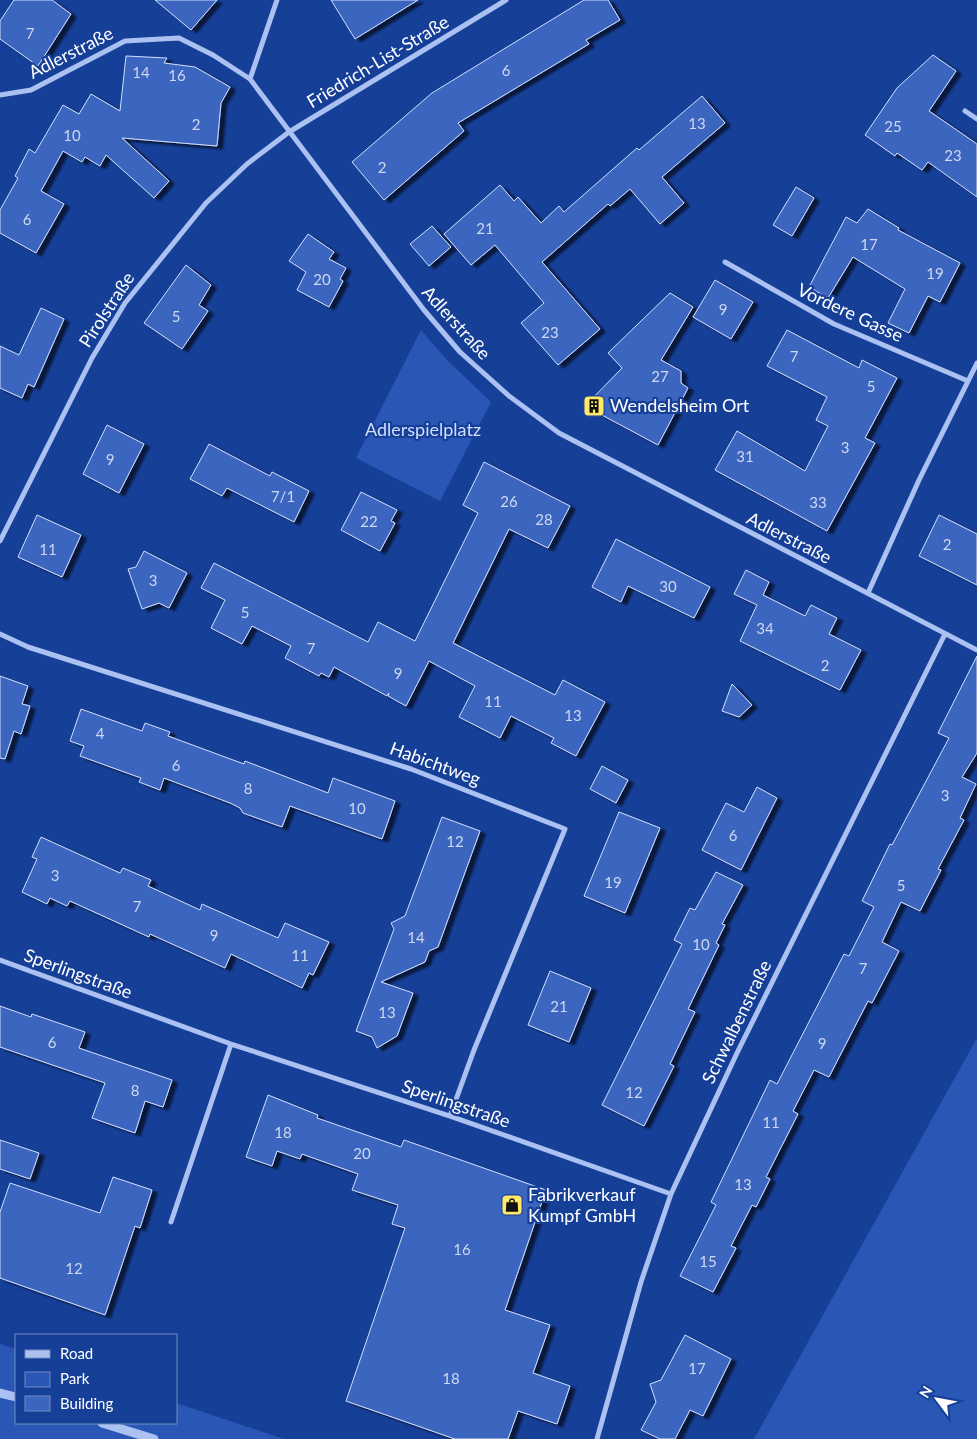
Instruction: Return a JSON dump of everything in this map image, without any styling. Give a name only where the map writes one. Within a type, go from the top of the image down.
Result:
[{"type":"street","points":[[250,79],[277,0]]},
{"type":"street","name":"Friedrich-List-Straße","points":[[289,132],[506,0]]},
{"type":"street","name":"Adlerstraße","points":[[0,94],[31,90],[126,41],[179,38],[213,55],[250,79],[424,310],[460,352],[509,396],[559,433],[711,514],[977,650]]},
{"type":"street","points":[[965,111],[977,119]]},
{"type":"street","name":"Pirolstraße","points":[[0,540],[74,392],[125,302],[206,203],[247,164],[289,132]]},
{"type":"street","name":"Vordere Gasse","points":[[725,262],[834,324],[968,381]]},
{"type":"street","points":[[868,593],[977,362]]},
{"type":"street","name":"Habichtweg","points":[[0,634],[28,647],[411,769],[565,829],[474,1050],[450,1116]]},
{"type":"street","name":"Schwalbenstraße","points":[[597,1439],[641,1282],[671,1194],[737,1053],[945,634]]},
{"type":"street","name":"Sperlingstraße","points":[[0,960],[231,1044],[450,1116],[671,1194]]},
{"type":"street","points":[[171,1222],[231,1044]]},
{"type":"street","points":[[0,1393],[15,1397]]},
{"type":"street","points":[[105,1424],[154,1439]]},
{"type":"green space","name":"Adlerspielplatz","points":[[421,330],[447,360],[491,402],[440,501],[356,458]]},
{"type":"green space","points":[[977,1038],[977,1439],[754,1439]]},
{"type":"green space","points":[[0,1344],[15,1349],[15,1424],[178,1424],[178,1404],[284,1439],[0,1439]]},
{"type":"building","points":[[14,0],[52,0],[71,14],[38,66],[0,39],[0,21]]},
{"type":"building","points":[[155,0],[217,0],[191,30]]},
{"type":"building","points":[[331,0],[418,0],[355,39]]},
{"type":"building","points":[[584,0],[608,0],[620,20],[586,40],[589,44],[458,123],[464,131],[384,200],[352,162],[432,93]]},
{"type":"building","points":[[933,55],[956,71],[929,111],[977,144],[977,197],[928,162],[922,170],[897,153],[895,156],[865,135],[897,88]]},
{"type":"building","points":[[126,56],[167,58],[164,63],[195,67],[230,87],[221,103],[217,146],[122,138],[169,181],[154,198],[106,155],[100,166],[85,157],[82,162],[63,151],[41,191],[64,204],[36,253],[0,233],[0,210],[18,178],[15,176],[29,149],[35,153],[63,105],[79,114],[91,94],[120,111]]},
{"type":"building","points":[[702,96],[725,123],[662,177],[684,203],[660,224],[630,189],[610,206],[608,204],[542,262],[600,329],[558,365],[521,323],[544,303],[495,245],[471,265],[444,234],[500,185],[514,201],[518,197],[541,223],[559,206],[564,212],[637,148],[639,150]]},
{"type":"building","points":[[796,187],[814,198],[792,236],[773,225]]},
{"type":"building","points":[[868,209],[899,228],[898,230],[960,263],[940,302],[928,296],[909,333],[888,323],[905,289],[853,257],[828,298],[809,287],[846,217],[857,223]]},
{"type":"building","points":[[432,226],[451,247],[429,266],[410,244]]},
{"type":"building","points":[[308,234],[334,252],[329,259],[346,268],[340,279],[343,281],[329,307],[297,290],[306,272],[289,261]]},
{"type":"building","points":[[186,265],[211,285],[199,305],[208,311],[182,349],[144,323]]},
{"type":"building","points":[[715,280],[753,302],[731,339],[693,317]]},
{"type":"building","points":[[670,293],[693,307],[661,360],[681,371],[681,383],[688,388],[658,445],[585,406],[622,368],[608,353]]},
{"type":"building","points":[[41,308],[64,319],[34,387],[28,384],[22,398],[0,388],[0,346],[19,355]]},
{"type":"building","points":[[787,330],[859,368],[862,360],[897,378],[865,438],[875,443],[827,531],[715,470],[737,431],[805,471],[828,426],[816,420],[827,397],[767,366]]},
{"type":"building","points":[[107,425],[144,444],[119,493],[83,474]]},
{"type":"building","points":[[209,444],[270,476],[272,472],[309,491],[294,522],[227,488],[222,496],[190,479]]},
{"type":"building","points":[[484,462],[570,506],[548,548],[509,529],[453,643],[555,695],[563,680],[605,702],[576,756],[551,743],[554,738],[511,716],[500,738],[459,717],[475,686],[429,661],[406,706],[388,696],[389,693],[387,696],[334,667],[329,677],[321,673],[319,676],[285,658],[291,646],[252,626],[242,644],[211,628],[225,600],[201,588],[214,563],[368,642],[378,622],[415,641],[478,513],[463,505]]},
{"type":"building","points":[[361,492],[397,510],[391,521],[395,523],[380,551],[341,530]]},
{"type":"building","points":[[37,515],[81,535],[62,577],[18,557]]},
{"type":"building","points":[[939,515],[977,534],[977,585],[919,556]]},
{"type":"building","points":[[616,539],[710,587],[694,618],[628,586],[621,602],[592,587]]},
{"type":"building","points":[[144,551],[187,573],[169,608],[159,603],[142,609],[128,569],[136,567]]},
{"type":"building","points":[[746,570],[769,582],[763,595],[805,616],[811,605],[837,618],[829,634],[861,650],[840,690],[740,641],[757,605],[734,594]]},
{"type":"building","points":[[977,656],[977,753],[962,777],[976,784],[960,818],[964,820],[938,869],[941,870],[920,911],[901,902],[882,942],[899,951],[872,1003],[868,1001],[829,1077],[814,1070],[793,1111],[798,1114],[766,1177],[770,1179],[756,1207],[752,1205],[731,1246],[736,1248],[713,1292],[680,1276],[716,1205],[711,1202],[770,1080],[777,1084],[844,954],[849,956],[874,907],[862,901],[890,844],[892,845],[949,738],[938,733]]},
{"type":"building","points":[[0,676],[28,686],[22,704],[30,706],[21,734],[14,731],[5,759],[0,758]]},
{"type":"building","points":[[732,684],[752,705],[739,717],[722,711]]},
{"type":"building","points":[[81,709],[142,731],[145,723],[170,732],[168,736],[244,764],[245,761],[328,793],[333,778],[395,801],[382,839],[290,806],[282,827],[243,813],[240,808],[230,803],[164,778],[160,790],[139,782],[141,778],[80,756],[84,746],[70,741]]},
{"type":"building","points":[[602,766],[628,780],[616,803],[590,789]]},
{"type":"building","points":[[757,787],[777,798],[741,870],[702,850],[726,803],[744,812]]},
{"type":"building","points":[[619,812],[660,828],[625,913],[584,896]]},
{"type":"building","points":[[442,817],[480,831],[438,947],[429,951],[425,962],[381,982],[413,993],[397,1036],[377,1048],[372,1037],[356,1031],[394,929],[391,923],[405,916]]},
{"type":"building","points":[[41,837],[120,873],[123,868],[151,880],[148,886],[200,910],[202,904],[278,938],[285,923],[329,942],[313,975],[309,973],[302,988],[231,954],[225,968],[150,934],[149,937],[70,901],[67,906],[50,898],[47,904],[22,892],[37,859],[32,857]]},
{"type":"building","points":[[716,872],[743,885],[722,924],[725,925],[716,943],[719,945],[688,1009],[695,1012],[670,1064],[674,1066],[644,1126],[602,1105],[682,944],[674,940],[690,908],[695,910]]},
{"type":"building","points":[[550,971],[591,988],[569,1042],[528,1025]]},
{"type":"building","points":[[0,1006],[31,1017],[32,1014],[85,1032],[79,1048],[172,1080],[163,1107],[145,1101],[135,1133],[92,1118],[105,1083],[0,1047]]},
{"type":"building","points":[[268,1095],[318,1115],[317,1118],[401,1147],[404,1140],[546,1190],[505,1310],[550,1325],[533,1373],[570,1386],[557,1424],[518,1411],[508,1439],[455,1439],[346,1401],[405,1228],[392,1224],[398,1205],[352,1190],[358,1174],[302,1154],[300,1159],[277,1151],[272,1166],[246,1157]]},
{"type":"building","points":[[0,1140],[39,1153],[30,1179],[0,1169]]},
{"type":"building","points":[[113,1177],[152,1190],[140,1228],[135,1226],[105,1315],[0,1278],[0,1212],[10,1183],[100,1213]]},
{"type":"building","points":[[685,1335],[731,1359],[703,1416],[690,1410],[675,1439],[660,1439],[641,1430],[656,1402],[650,1384],[661,1380]]},
{"type":"place","name":"Wendelsheim Ort","points":[[594,406]]},
{"type":"place","name":"Fabrikverkauf Kumpf GmbH","points":[[512,1205]]}]
